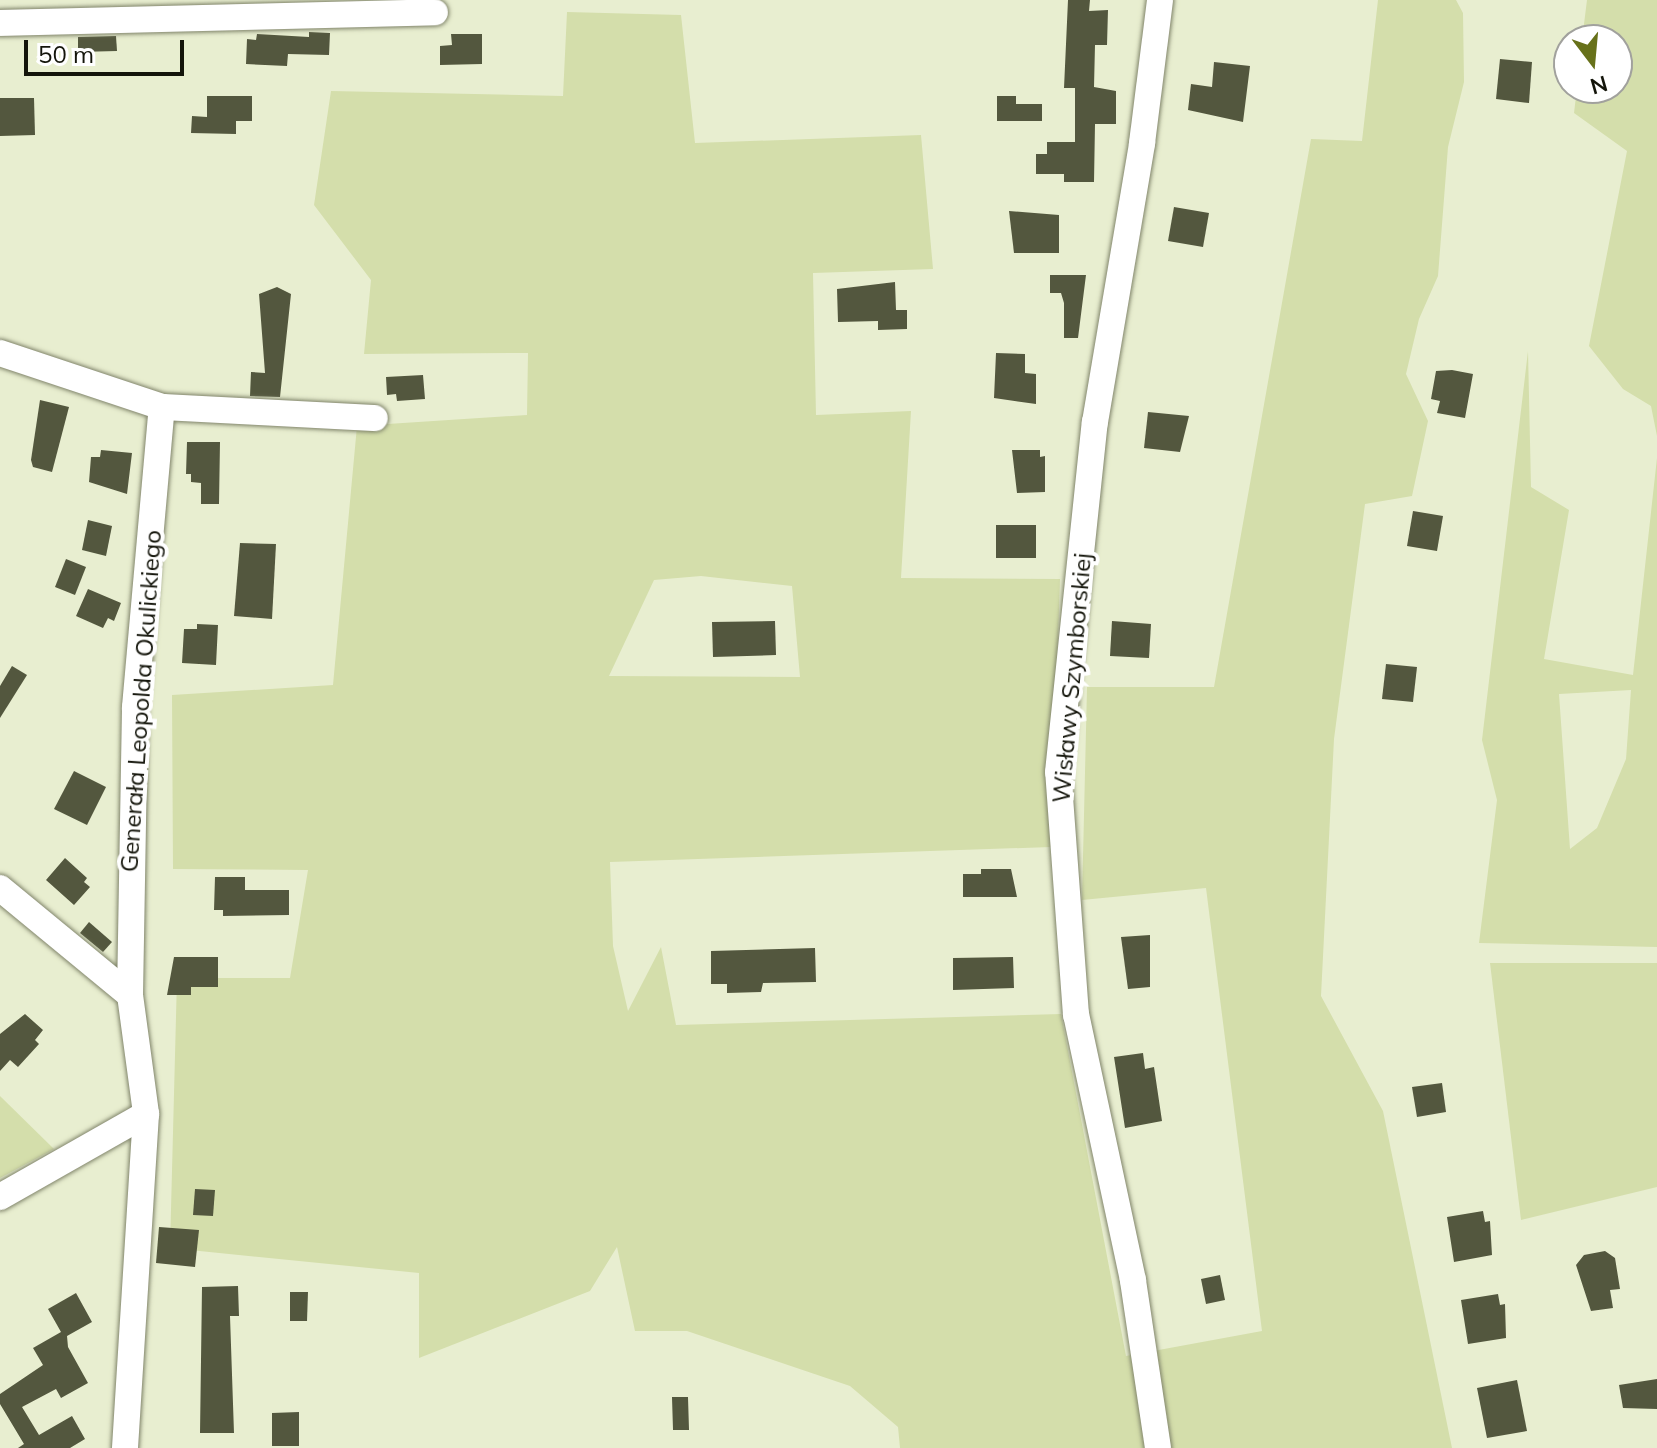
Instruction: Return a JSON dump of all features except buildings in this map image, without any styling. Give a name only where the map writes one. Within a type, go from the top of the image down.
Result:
[{"type":"street","name":"Wisławy Szymborskiej","points":[[1158,1448],[1133,1280],[1076,1015],[1058,772],[1095,422],[1142,143],[1160,0]]},
{"type":"street","points":[[0,23],[435,12]]},
{"type":"street","points":[[0,353],[162,407],[375,418]]},
{"type":"street","name":"Generała Leopolda Okulickiego","points":[[125,1448],[146,1114],[130,995],[135,707],[162,407]]},
{"type":"street","points":[[0,888],[130,995]]},
{"type":"street","points":[[0,1197],[146,1114]]},
{"type":"green space","points":[[1378,0],[1456,0],[1463,13],[1464,82],[1448,147],[1438,276],[1419,319],[1406,374],[1428,421],[1412,496],[1365,504],[1334,739],[1321,996],[1383,1111],[1452,1448],[900,1448],[898,1427],[850,1386],[687,1331],[635,1331],[617,1247],[590,1291],[419,1358],[419,1273],[170,1248],[177,978],[290,978],[308,870],[173,869],[172,695],[333,685],[357,426],[527,415],[528,353],[364,354],[371,280],[314,205],[331,91],[563,96],[567,12],[681,15],[695,143],[921,135],[933,269],[813,273],[816,415],[911,411],[901,578],[1060,579],[1051,847],[610,862],[613,946],[628,1011],[661,947],[676,1025],[1061,1014],[1126,1356],[1262,1331],[1206,888],[1082,900],[1087,687],[1214,687],[1311,139],[1362,141]],"holes":[[[701,576],[792,586],[800,677],[609,676],[654,580]]]},
{"type":"green space","points":[[1587,0],[1657,0],[1657,436],[1651,406],[1623,389],[1589,346],[1627,151],[1574,113],[1575,104],[1633,104],[1633,24],[1584,24]]},
{"type":"green space","points":[[1528,351],[1531,487],[1569,510],[1544,659],[1633,675],[1657,458],[1657,947],[1479,943],[1497,800],[1482,740]],"holes":[[[1631,690],[1626,759],[1597,828],[1570,849],[1559,694]]]},
{"type":"green space","points":[[1490,963],[1657,963],[1657,1187],[1521,1220]]},
{"type":"green space","points":[[0,1096],[54,1149],[0,1178]]}]
